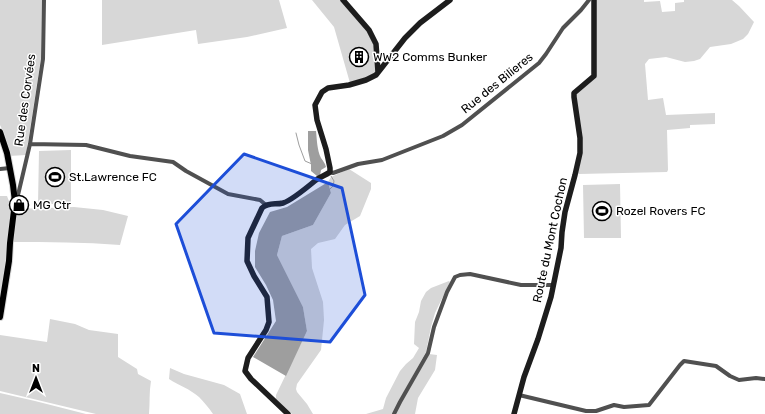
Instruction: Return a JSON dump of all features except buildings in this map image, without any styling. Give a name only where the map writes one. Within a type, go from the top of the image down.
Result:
[{"type":"main road","points":[[0,132],[10,168],[17,185],[9,261],[0,316]]},
{"type":"street","name":"Rue des Corvées","points":[[17,185],[30,144],[43,59],[44,0]]},
{"type":"street","points":[[343,0],[369,30],[376,44],[378,72]]},
{"type":"street","points":[[288,414],[251,379],[245,371],[248,358],[266,330],[269,322],[267,296],[254,276],[247,261],[248,238],[262,208],[270,204],[284,203],[310,186],[317,179],[330,172],[326,149],[317,120],[315,105],[322,92],[328,88],[349,85],[366,80],[376,75],[405,38],[420,23],[450,0]]},
{"type":"street","name":"Rue des Bilieres","points":[[330,172],[333,173],[358,164],[382,160],[442,136],[462,125],[539,64],[563,28],[589,0]]},
{"type":"street","name":"Route du Mont Cochon","points":[[514,414],[524,377],[551,297],[561,248],[565,212],[580,153],[580,138],[574,93],[594,76],[594,0]]},
{"type":"street","points":[[30,144],[86,145],[130,156],[173,162],[186,171],[228,194],[260,200],[266,205]]},
{"type":"street","points":[[0,169],[10,168]]},
{"type":"street","points":[[394,414],[428,353],[434,327],[447,292],[455,277],[470,274],[521,286],[554,285]]},
{"type":"street","points":[[519,395],[586,411],[596,411],[614,405],[624,407],[649,405],[680,365],[684,362],[716,366],[730,376],[739,380],[756,378],[765,379]]},
{"type":"highlighted area","points":[[244,154],[342,188],[365,295],[330,342],[214,333],[176,224]]},
{"type":"shaded area","points":[[0,0],[42,0],[41,58],[26,155],[9,156],[5,135],[0,125]]},
{"type":"shaded area","points":[[102,0],[279,0],[287,28],[247,37],[198,44],[196,30],[102,45]]},
{"type":"shaded area","points":[[312,0],[340,0],[367,31],[374,46],[377,71],[375,74],[350,83],[334,27]]},
{"type":"shaded area","points":[[595,0],[644,0],[644,2],[660,1],[662,12],[675,11],[675,3],[684,2],[684,0],[732,0],[754,22],[748,34],[743,39],[731,44],[710,47],[700,59],[685,62],[666,57],[649,59],[645,64],[648,100],[663,98],[666,115],[715,113],[715,124],[690,125],[690,128],[667,130],[667,172],[578,173],[582,152],[576,97],[577,93],[594,78]]},
{"type":"shaded area","points":[[308,131],[316,131],[317,145],[321,158],[325,163],[326,167],[321,170],[320,176],[317,176],[311,171],[308,150]]},
{"type":"shaded area","name":"St.Lawrence FC","points":[[71,150],[71,204],[38,204],[39,151]]},
{"type":"shaded area","points":[[349,169],[371,183],[371,189],[360,216],[345,225],[335,239],[318,243],[311,249],[312,268],[323,302],[324,320],[321,350],[297,384],[296,389],[313,414],[292,414],[276,399],[276,395],[307,331],[303,307],[277,255],[282,236],[313,225],[331,193],[328,182],[331,177]]},
{"type":"shaded area","points":[[328,182],[331,193],[313,225],[282,236],[277,255],[303,307],[307,331],[286,376],[253,357],[276,321],[273,300],[255,267],[255,251],[259,233],[270,212],[287,207]]},
{"type":"shaded area","name":"Rozel Rovers FC","points":[[620,184],[621,238],[584,238],[583,185]]},
{"type":"shaded area","points":[[0,196],[7,196],[12,209],[5,274],[0,303]]},
{"type":"shaded area","points":[[74,207],[103,210],[128,216],[120,245],[12,242],[16,209]]},
{"type":"shaded area","points":[[449,281],[450,282],[435,313],[426,352],[392,414],[366,414],[383,409],[386,398],[400,371],[413,358],[419,348],[414,344],[415,322],[421,301],[426,292],[431,288]]},
{"type":"shaded area","points":[[50,319],[75,324],[89,330],[118,334],[118,357],[137,369],[138,374],[151,381],[149,414],[96,414],[0,391],[0,335],[47,342]]},
{"type":"shaded area","points":[[429,354],[437,355],[435,370],[418,398],[415,414],[396,414],[405,395]]},
{"type":"shaded area","points":[[170,368],[184,374],[224,385],[240,394],[247,414],[213,414],[199,397],[188,389],[169,379]]},
{"type":"shaded area","points":[[0,393],[35,401],[86,414],[0,414]]},
{"type":"waterway","points":[[296,133],[305,161],[312,164]]},
{"type":"waterway","points":[[330,189],[333,186],[334,181],[331,176]]},
{"type":"place","name":"WW2 Comms Bunker","points":[[359,57]]},
{"type":"place","name":"St.Lawrence FC","points":[[55,177]]},
{"type":"place","name":"MG Ctr","points":[[19,205]]},
{"type":"place","name":"Rozel Rovers FC","points":[[602,211]]}]
